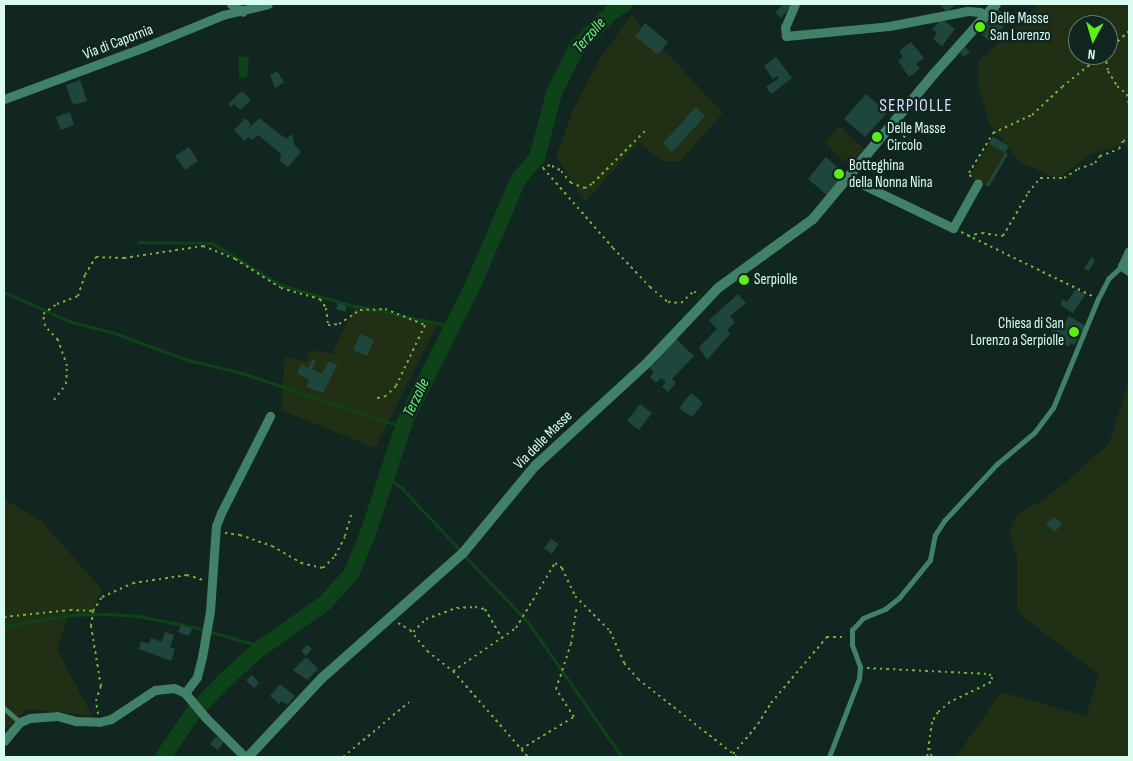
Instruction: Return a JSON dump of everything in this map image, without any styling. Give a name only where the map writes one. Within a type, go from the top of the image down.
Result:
[{"type":"street","points":[[231,4],[243,12]]},
{"type":"street","name":"Via di Capornia","points":[[4,99],[142,48],[223,15],[243,12],[268,4]]},
{"type":"street","points":[[795,4],[785,27],[786,36],[889,26],[968,11],[980,12],[985,16]]},
{"type":"street","name":"Via delle Masse","points":[[186,694],[205,718],[247,757],[322,678],[388,617],[463,554],[535,466],[649,361],[727,280],[807,225],[996,4]]},
{"type":"street","points":[[847,177],[953,228],[978,183]]},
{"type":"street","points":[[1125,268],[1129,251]]},
{"type":"street","points":[[4,741],[20,722],[30,718],[47,716],[82,722],[99,722],[111,719],[160,688],[174,688],[186,694],[197,677],[201,664],[210,611],[215,538],[221,513],[270,416]]},
{"type":"lane","points":[[830,757],[859,679],[860,667],[852,645],[852,630],[863,618],[885,609],[899,598],[930,560],[936,535],[944,521],[991,469],[1034,433],[1052,408],[1108,279],[1125,268]]},
{"type":"lane","points":[[4,708],[20,722]]},
{"type":"path","points":[[1118,41],[1129,31]]},
{"type":"path","points":[[978,183],[968,175],[992,133],[1032,116],[1062,87],[1090,65]]},
{"type":"path","points":[[1106,65],[1111,78],[1127,94],[1129,106]]},
{"type":"path","points":[[645,130],[592,184],[585,188],[571,183],[560,170],[550,164],[544,168],[613,248],[650,287],[668,302],[680,303],[694,291],[706,302]]},
{"type":"path","points":[[899,132],[912,142]]},
{"type":"path","points":[[968,236],[982,233],[1003,236],[1028,193],[1040,178],[1064,178],[1078,169],[1095,163],[1100,156],[1119,149],[1123,141],[1129,139]]},
{"type":"path","points":[[953,228],[1098,299]]},
{"type":"path","points":[[54,400],[66,384],[67,366],[58,340],[44,326],[43,314],[57,304],[78,296],[86,275],[96,258],[124,258],[203,246],[235,259],[281,288],[320,299],[326,308],[328,325],[339,324],[360,310],[385,309],[425,325],[396,386],[386,396],[373,399]]},
{"type":"path","points":[[215,538],[222,532],[240,535],[272,546],[301,563],[323,568],[335,556],[345,536],[352,512]]},
{"type":"path","points":[[453,671],[516,628],[555,563],[562,568],[575,596],[610,630],[624,663],[638,679],[736,757]]},
{"type":"path","points":[[99,722],[96,701],[101,686],[91,626],[93,611],[102,597],[133,583],[187,575],[212,584]]},
{"type":"path","points":[[413,632],[426,619],[457,608],[475,607],[485,610],[502,638]]},
{"type":"path","points":[[521,749],[574,717],[556,689],[571,644],[576,607]]},
{"type":"path","points":[[4,617],[70,610],[93,611]]},
{"type":"path","points":[[388,617],[413,632],[427,651],[453,671],[526,756]]},
{"type":"path","points":[[733,754],[758,724],[771,703],[827,637],[845,637],[852,630]]},
{"type":"path","points":[[860,667],[989,674],[992,678],[991,682],[950,702],[938,712],[932,722],[927,757]]},
{"type":"path","points":[[343,757],[409,702]]},
{"type":"path","points":[[928,746],[932,757]]},
{"type":"shaded area","points":[[1040,4],[1129,4],[1129,153],[1125,144],[1091,154],[1058,178],[1021,163],[1008,147],[1005,153],[1008,154],[989,187],[970,176],[993,137],[1005,143],[989,123],[978,84],[978,62]]},
{"type":"shaded area","points":[[631,15],[723,113],[680,161],[663,162],[638,142],[585,202],[556,156],[574,108],[599,60]]},
{"type":"shaded area","points":[[249,56],[247,78],[239,77],[239,57]]},
{"type":"shaded area","points":[[839,126],[865,150],[850,166],[824,143]]},
{"type":"shaded area","points":[[356,304],[438,323],[375,448],[281,410],[285,357],[306,362],[310,350],[332,354]]},
{"type":"shaded area","points":[[1129,381],[1129,757],[956,757],[1001,692],[1086,716],[1099,675],[1017,612],[1017,556],[1009,533],[1017,514],[1041,501],[1066,482],[1109,443]]},
{"type":"shaded area","points":[[4,499],[41,521],[102,589],[90,617],[70,612],[57,649],[92,716],[28,709],[4,730]]},
{"type":"building","points":[[783,4],[792,5],[781,18],[775,13]]},
{"type":"building","points":[[939,4],[956,4],[947,12]]},
{"type":"building","points":[[997,8],[1010,20],[990,42],[977,30]]},
{"type":"building","points":[[942,19],[955,29],[942,46],[933,39],[937,33],[932,29]]},
{"type":"building","points":[[645,23],[668,42],[658,55],[635,36]]},
{"type":"building","points":[[911,42],[924,58],[916,64],[920,69],[909,77],[898,61],[903,57],[899,51]]},
{"type":"building","points":[[965,47],[970,52],[964,57],[960,53]]},
{"type":"building","points":[[776,57],[792,78],[771,94],[766,87],[779,78],[777,76],[773,79],[764,66]]},
{"type":"building","points":[[277,71],[284,82],[275,88],[270,75]]},
{"type":"building","points":[[80,80],[87,101],[73,105],[66,85]]},
{"type":"building","points":[[242,91],[251,100],[240,110],[234,104],[231,107],[228,104]]},
{"type":"building","points":[[866,94],[887,113],[865,137],[844,119]]},
{"type":"building","points":[[696,107],[705,116],[672,152],[663,143]]},
{"type":"building","points":[[70,112],[74,125],[61,130],[56,117]]},
{"type":"building","points":[[245,118],[251,124],[247,130],[259,118],[286,139],[292,134],[294,144],[301,152],[288,167],[280,161],[281,154],[258,135],[252,140],[248,137],[245,141],[234,130]]},
{"type":"building","points":[[993,137],[1009,146],[1005,153],[989,143]]},
{"type":"building","points":[[189,147],[198,161],[185,170],[175,156]]},
{"type":"building","points":[[1005,153],[1008,154],[989,187],[986,185]]},
{"type":"building","points":[[826,157],[845,174],[827,195],[808,179]]},
{"type":"building","points":[[1091,257],[1095,260],[1089,271],[1084,269]]},
{"type":"building","points":[[1076,289],[1085,295],[1073,313],[1060,305],[1063,299],[1067,302]]},
{"type":"building","points":[[738,294],[746,303],[730,316],[735,322],[727,330],[730,334],[707,360],[699,347],[717,329],[709,320]]},
{"type":"building","points":[[338,303],[347,306],[345,312],[336,309]]},
{"type":"building","points":[[1069,316],[1086,326],[1074,345],[1071,343],[1068,347],[1064,344],[1066,340],[1051,332],[1057,322],[1063,325]]},
{"type":"building","points":[[360,334],[374,340],[367,356],[353,350]]},
{"type":"building","points":[[674,337],[694,356],[672,379],[676,383],[668,392],[662,387],[666,382],[661,378],[656,383],[650,377],[654,372],[650,368],[659,359],[656,356]]},
{"type":"building","points":[[313,359],[316,361],[312,369],[322,374],[329,361],[337,365],[323,393],[306,387],[309,380],[297,373],[301,364],[308,368]]},
{"type":"building","points":[[691,393],[703,403],[692,417],[679,408]]},
{"type":"building","points":[[640,404],[652,413],[639,430],[627,421]]},
{"type":"building","points":[[1053,517],[1062,523],[1055,532],[1046,525]]},
{"type":"building","points":[[551,539],[558,544],[552,554],[544,548]]},
{"type":"building","points":[[181,625],[192,629],[189,636],[178,632]]},
{"type":"building","points":[[165,632],[174,635],[170,647],[175,649],[171,661],[139,649],[141,641],[149,644],[151,638],[162,642]]},
{"type":"building","points":[[307,645],[312,649],[306,656],[301,651]]},
{"type":"building","points":[[306,657],[318,669],[307,680],[293,670]]},
{"type":"building","points":[[252,675],[259,683],[254,688],[246,680]]},
{"type":"building","points":[[280,684],[295,696],[287,705],[282,701],[279,704],[270,696]]},
{"type":"building","points":[[216,736],[224,742],[218,750],[210,744]]},
{"type":"waterway","name":"Terzolle","points":[[163,757],[193,713],[226,679],[257,651],[325,603],[351,574],[367,536],[405,421],[474,283],[519,178],[537,158],[554,93],[577,47],[612,12],[625,4]]},
{"type":"waterway","points":[[139,242],[212,243],[281,285],[350,305],[451,326]]},
{"type":"waterway","points":[[4,292],[72,322],[115,333],[188,360],[242,373],[403,427]]},
{"type":"waterway","points":[[387,477],[402,488],[462,552]]},
{"type":"waterway","points":[[465,556],[529,623],[622,757]]},
{"type":"waterway","points":[[4,626],[70,615],[105,614],[139,616],[193,627],[264,647]]},
{"type":"place","name":"Delle Masse San Lorenzo","points":[[980,27]]},
{"type":"place","name":"Delle Masse Circolo","points":[[877,137]]},
{"type":"place","name":"Botteghina della Nonna Nina","points":[[839,174]]},
{"type":"place","name":"Serpiolle","points":[[744,280]]},
{"type":"place","name":"Chiesa di San Lorenzo a Serpiolle","points":[[1074,332]]},
{"type":"district","name":"SERPIOLLE","points":[[916,106]]}]
